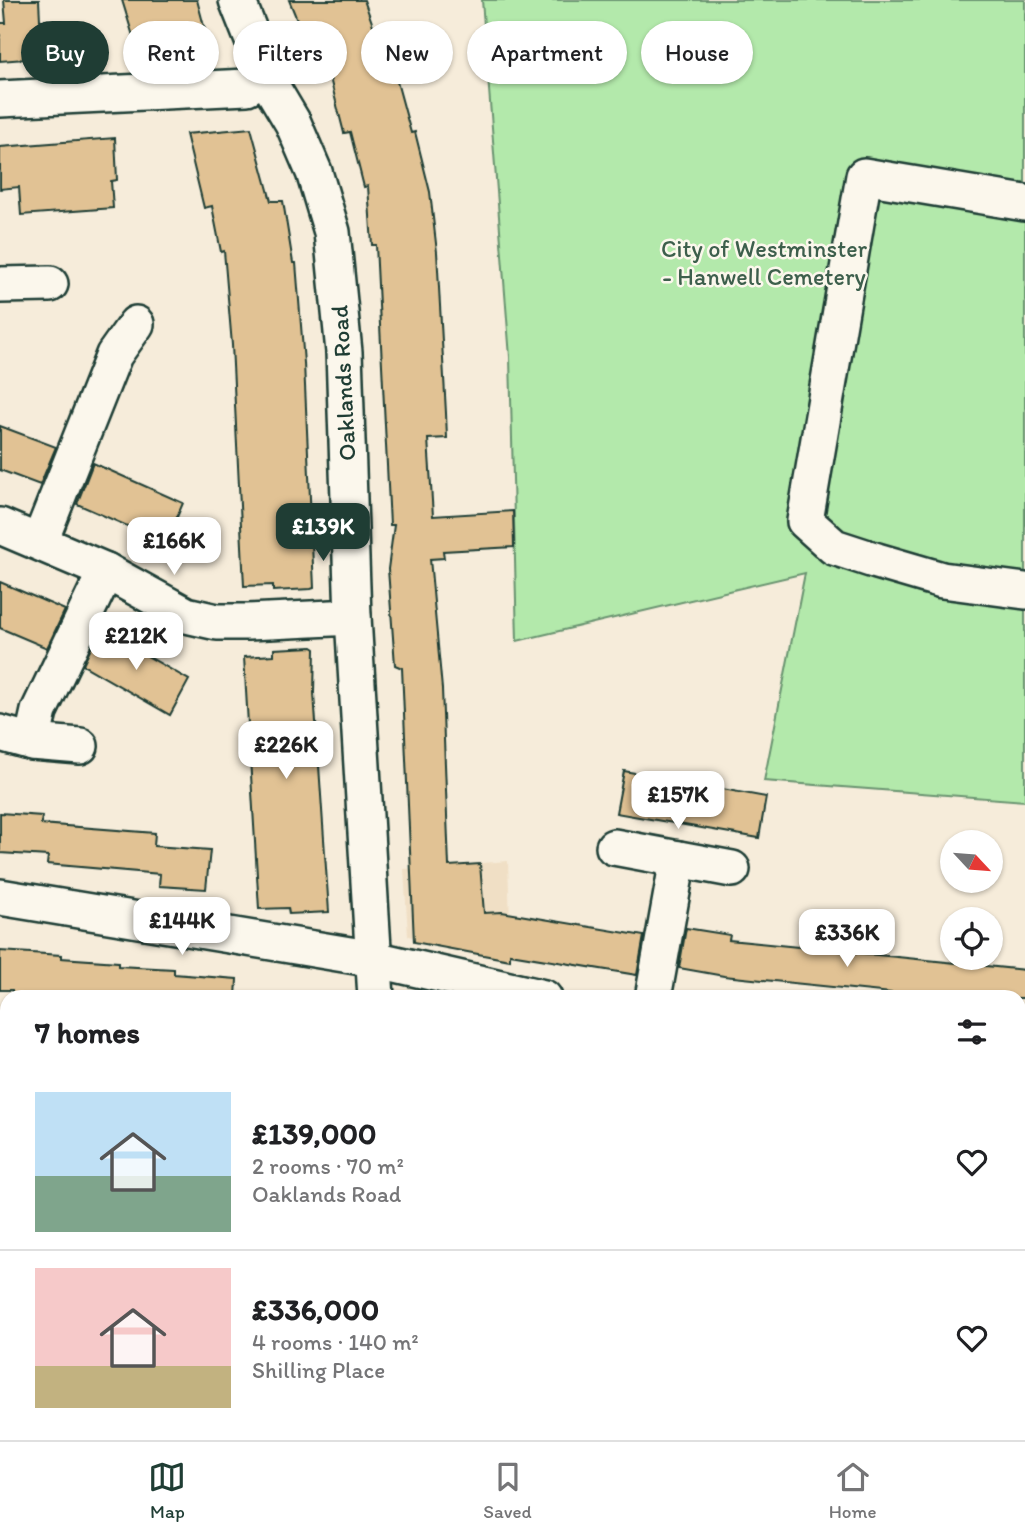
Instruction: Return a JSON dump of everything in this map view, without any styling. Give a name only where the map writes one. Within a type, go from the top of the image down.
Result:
[{"type":"street","name":"Oaklands Road","points":[[237,0],[246,21]]},
{"type":"street","points":[[0,99],[247,87],[252,84]]},
{"type":"street","name":"Oaklands Road","points":[[270,84],[293,123],[314,172],[332,232],[344,352],[353,617],[376,990]]},
{"type":"street","points":[[1025,203],[864,176],[805,521],[834,547],[877,561],[942,580],[1025,591]]},
{"type":"street","points":[[0,285],[50,284]]},
{"type":"street","points":[[40,541],[114,355],[136,324]]},
{"type":"street","points":[[0,526],[106,571],[186,615],[217,622],[353,617]]},
{"type":"street","points":[[16,738],[39,711],[106,571]]},
{"type":"street","points":[[16,738],[80,746]]},
{"type":"street","points":[[614,847],[732,869]]},
{"type":"street","points":[[654,990],[678,859]]},
{"type":"street","points":[[0,897],[374,959],[509,990]]},
{"type":"shaded area","points":[[508,861],[511,956],[408,936],[404,869]]},
{"type":"green space","name":"City of Westminster - Hanwell Cemetery","points":[[482,0],[1025,0],[1025,801],[764,781],[805,573],[517,641],[510,357],[489,84],[627,84],[627,21],[484,21]]},
{"type":"building","points":[[4,0],[39,0],[40,20],[48,21],[21,21],[21,59],[0,61],[0,23],[6,23]]},
{"type":"building","points":[[122,0],[197,0],[203,21],[128,21]]},
{"type":"building","points":[[289,0],[364,0],[371,21],[361,21],[361,84],[398,84],[411,133],[415,132],[430,192],[437,252],[446,413],[447,438],[428,439],[433,516],[513,511],[514,547],[443,551],[444,558],[430,559],[442,689],[449,866],[480,864],[484,913],[502,912],[644,936],[637,975],[510,954],[510,960],[414,942],[402,668],[395,665],[388,569],[394,525],[390,525],[376,245],[372,245],[368,186],[364,187],[350,132],[344,133],[332,84],[347,84],[347,21],[298,21]]},
{"type":"building","points":[[251,128],[271,201],[283,201],[293,263],[296,263],[304,363],[314,588],[311,589],[273,591],[273,585],[244,586],[232,345],[224,251],[221,252],[212,206],[204,208],[186,134]]},
{"type":"building","points":[[115,138],[117,180],[111,181],[113,208],[21,215],[19,187],[0,189],[0,147]]},
{"type":"building","points":[[0,426],[56,447],[40,485],[0,470]]},
{"type":"building","points":[[93,463],[183,503],[166,543],[77,504]]},
{"type":"building","points":[[0,582],[65,610],[47,648],[0,628]]},
{"type":"building","points":[[100,629],[189,680],[170,715],[83,665]]},
{"type":"building","points":[[274,649],[315,649],[314,693],[329,912],[289,914],[288,908],[259,909],[244,657],[274,655]]},
{"type":"building","points":[[624,771],[766,797],[759,838],[616,813]]},
{"type":"building","points":[[0,813],[42,816],[41,824],[155,833],[154,846],[210,850],[206,889],[159,886],[160,874],[47,864],[48,856],[0,853]]},
{"type":"building","points":[[686,928],[730,935],[729,940],[940,961],[940,970],[1003,970],[1003,968],[1025,970],[1025,990],[861,990],[724,976],[679,968]]},
{"type":"building","points":[[0,951],[61,955],[61,958],[118,962],[118,966],[174,969],[174,974],[237,979],[236,990],[0,990]]}]
